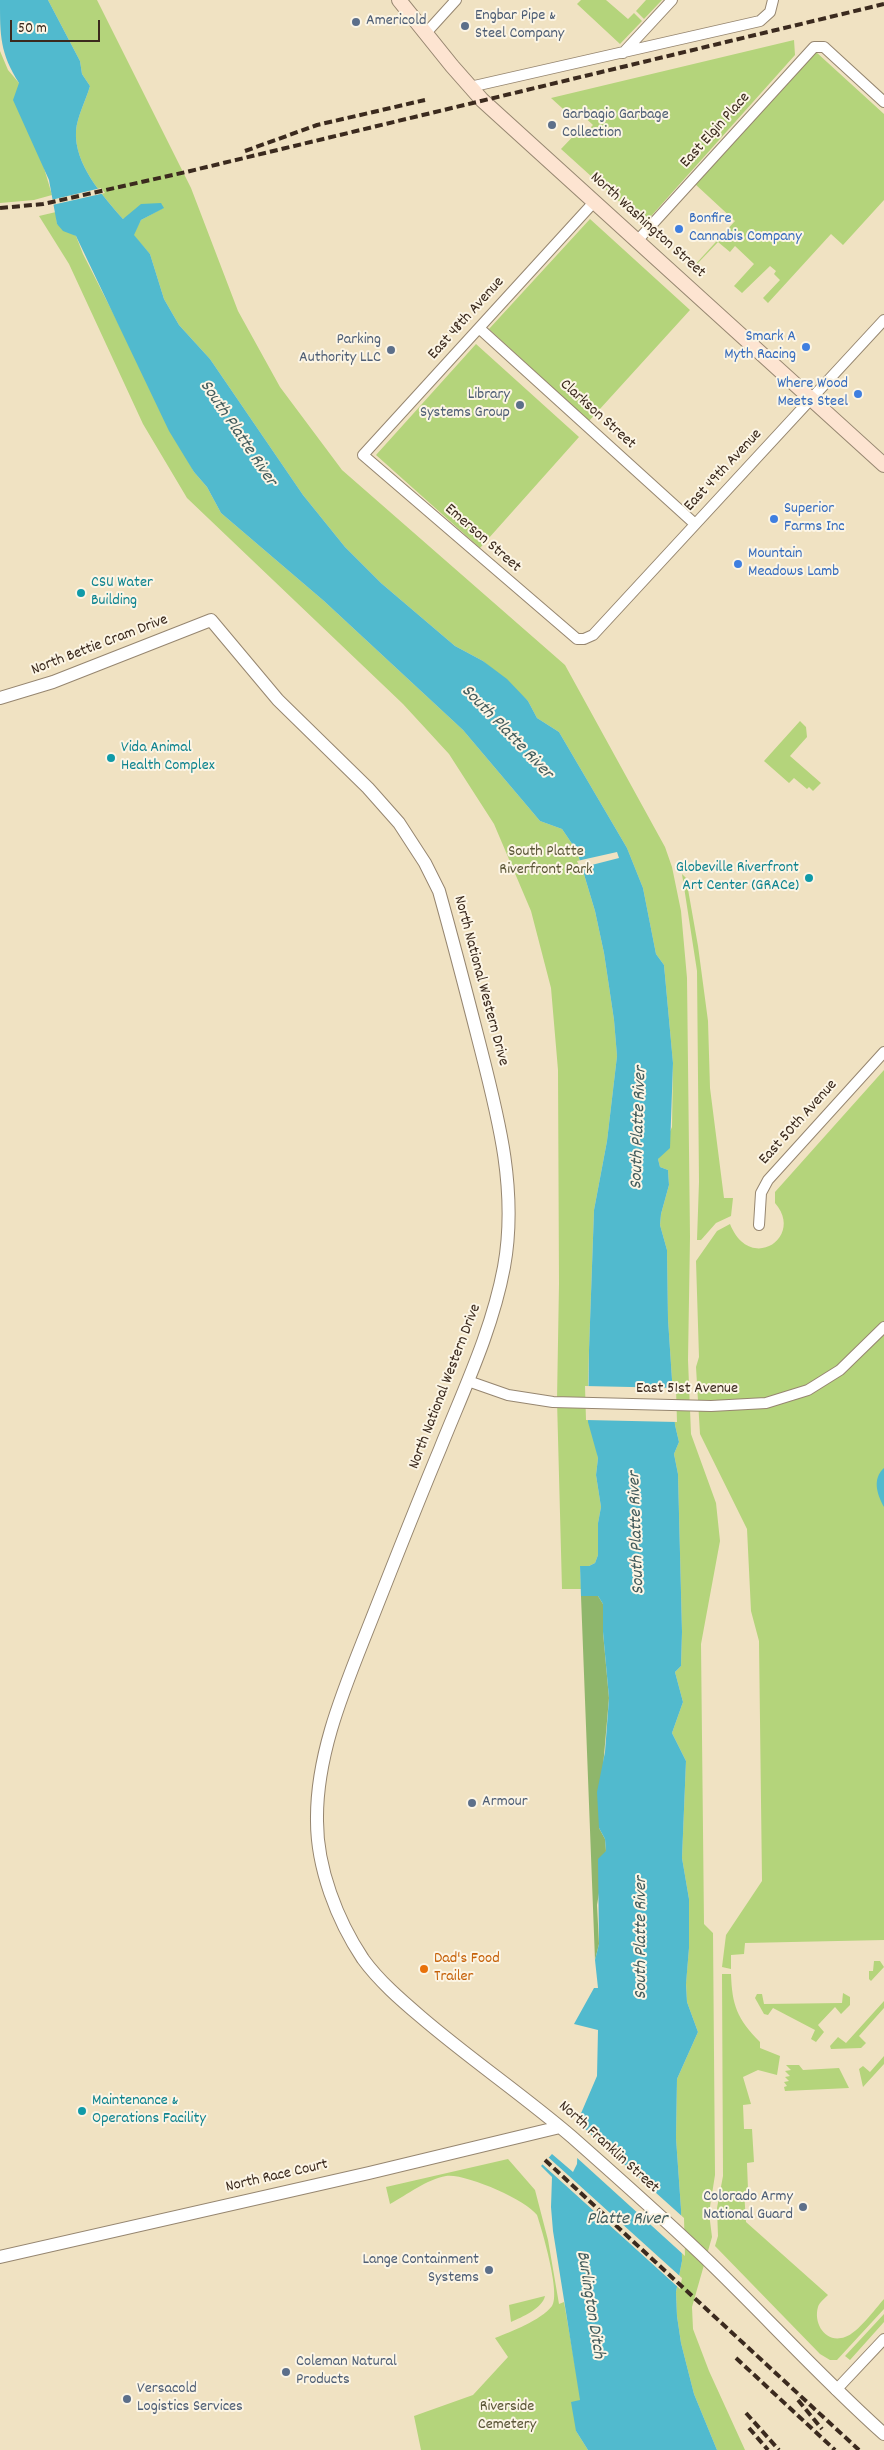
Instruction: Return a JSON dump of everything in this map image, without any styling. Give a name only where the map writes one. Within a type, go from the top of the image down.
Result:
[{"type":"main road","name":"North Washington Street","points":[[399,0],[482,100],[884,465]]},
{"type":"street","points":[[426,33],[456,0]]},
{"type":"street","points":[[623,53],[672,0]]},
{"type":"street","points":[[470,87],[760,21],[770,12],[772,0]]},
{"type":"street","name":"East Elgin Place","points":[[637,240],[812,48],[819,45],[824,47],[884,102]]},
{"type":"street","name":"East 48th Avenue","points":[[363,455],[594,202]]},
{"type":"street","name":"East 49th Avenue","points":[[584,640],[593,635],[884,320]]},
{"type":"street","name":"Clarkson Street","points":[[479,328],[695,524]]},
{"type":"street","name":"Emerson Street","points":[[363,455],[572,636],[584,640]]},
{"type":"street","name":"North Bettie Cram Drive","points":[[0,698],[53,682],[211,620]]},
{"type":"street","name":"North National Western Drive","points":[[211,620],[278,700],[368,788],[399,823],[425,863],[439,891],[493,1095],[505,1154],[509,1194],[508,1232],[504,1268],[493,1313],[468,1381],[355,1661],[336,1716],[323,1764],[318,1797],[319,1849],[334,1904],[365,1961]]},
{"type":"street","name":"East 50th Avenue","points":[[759,1225],[761,1193],[768,1180],[884,1052]]},
{"type":"street","name":"East 51st Avenue","points":[[468,1381],[508,1395],[553,1402],[711,1406],[766,1403],[808,1390],[840,1370],[867,1346],[884,1327]]},
{"type":"street","name":"North Franklin Street","points":[[365,1961],[399,1997],[452,2044],[521,2094],[576,2140],[703,2256],[836,2390],[884,2434]]},
{"type":"street","name":"North Race Court","points":[[0,2257],[388,2169],[560,2127]]},
{"type":"street","points":[[836,2390],[884,2338]]},
{"type":"green space","points":[[48,0],[97,0],[191,188],[238,311],[280,387],[342,470],[565,665],[665,847],[672,867],[681,911],[687,978],[690,1237],[688,1360],[691,1434],[716,1503],[720,1541],[701,1644],[704,1924],[713,1933],[715,2175],[709,2213],[712,2237],[692,2307],[693,2329],[709,2371],[745,2450],[717,2450],[694,2394],[681,2343],[677,2316],[676,2292],[682,2261],[681,2209],[676,2138],[677,2079],[698,2032],[687,2002],[686,1983],[689,1948],[689,1899],[682,1858],[686,1761],[672,1733],[683,1702],[675,1672],[681,1666],[682,1632],[678,1474],[674,1454],[679,1442],[675,1425],[668,1319],[667,1250],[660,1225],[669,1185],[668,1170],[660,1167],[658,1159],[672,1127],[673,1063],[664,965],[656,954],[643,888],[627,848],[559,732],[537,718],[528,701],[483,661],[455,646],[381,583],[345,547],[303,495],[210,359],[179,325],[164,299],[150,254],[133,235],[141,220],[163,208],[123,219],[98,189],[84,167],[77,143],[76,131],[90,86],[82,74],[80,61]]},
{"type":"green space","points":[[581,0],[606,0],[628,19],[634,13],[642,21],[620,44],[577,4]]},
{"type":"green space","points":[[646,0],[662,0],[644,19],[636,11]]},
{"type":"green space","points":[[794,40],[795,55],[644,224],[561,149],[582,127],[587,131],[593,125],[579,112],[573,118],[551,98]]},
{"type":"green space","points":[[0,51],[8,70],[19,83],[52,195],[34,200],[0,203]]},
{"type":"green space","points":[[816,52],[884,114],[884,200],[843,245],[831,234],[768,303],[763,298],[780,280],[774,274],[776,271],[770,266],[742,293],[734,286],[754,264],[735,246],[730,252],[718,242],[698,263],[707,272],[703,276],[693,267],[735,221],[695,184]]},
{"type":"green space","name":"South Platte Riverfront Park","points":[[56,212],[57,224],[76,236],[83,254],[194,472],[207,487],[221,513],[324,601],[463,730],[540,821],[562,829],[577,851],[595,911],[604,953],[614,1020],[617,1056],[607,1141],[594,1210],[588,1384],[598,1458],[596,1475],[601,1507],[598,1523],[598,1555],[595,1563],[589,1566],[580,1566],[581,1589],[562,1589],[557,1400],[559,1284],[558,1070],[551,988],[531,911],[494,824],[449,754],[403,704],[187,498],[143,424],[69,264],[39,216]]},
{"type":"green space","points":[[590,219],[690,310],[589,421],[489,329]]},
{"type":"green space","points":[[476,344],[579,437],[480,548],[376,455]]},
{"type":"green space","points":[[800,721],[806,727],[807,737],[790,756],[821,783],[813,791],[809,787],[807,789],[794,778],[789,783],[764,761]]},
{"type":"green space","points":[[682,874],[686,878],[698,946],[708,1021],[710,1088],[724,1198],[733,1198],[731,1216],[716,1223],[701,1240],[697,1240],[699,1182],[697,971]]},
{"type":"green space","points":[[884,1070],[884,1940],[745,1943],[744,1954],[731,1955],[731,1969],[722,1967],[726,1935],[762,1881],[759,1641],[751,1611],[747,1529],[700,1434],[696,1367],[699,1357],[696,1261],[717,1231],[730,1224],[739,1239],[750,1247],[761,1248],[771,1245],[779,1238],[783,1228],[782,1216],[775,1203],[775,1192]]},
{"type":"green space","points":[[581,1596],[598,1596],[603,1604],[603,1632],[609,1698],[599,1813],[599,1828],[605,1839],[606,1851],[597,1905],[599,1944],[595,1960]]},
{"type":"green space","points":[[874,1961],[880,1961],[884,1967],[871,1981],[869,1979],[869,1971],[873,1971]]},
{"type":"green space","points":[[722,1974],[731,1974],[737,2011],[746,2026],[760,2042],[760,2048],[780,2056],[777,2075],[758,2070],[743,2077],[751,2104],[743,2105],[744,2129],[752,2129],[754,2162],[747,2163],[748,2190],[744,2191],[746,2222],[828,2295],[819,2304],[817,2320],[822,2331],[832,2338],[850,2335],[861,2326],[884,2299],[884,2309],[837,2360],[830,2360],[820,2354],[715,2246],[718,2236],[717,2208],[723,2176]]},
{"type":"green space","points":[[843,1993],[850,1997],[850,2005],[841,2014],[835,2007],[818,2025],[824,2032],[816,2042],[811,2039],[815,2030],[773,2008],[768,2015],[764,2014],[755,1998],[757,1994],[762,1994],[764,2004],[842,2003]]},
{"type":"green space","points":[[884,2001],[884,2008],[859,2036],[866,2043],[861,2048],[831,2049],[830,2046],[838,2037],[846,2043]]},
{"type":"green space","points":[[884,2056],[884,2064],[863,2087],[859,2069],[863,2066],[870,2072]]},
{"type":"green space","points":[[786,2065],[799,2065],[803,2070],[839,2068],[849,2088],[785,2091],[784,2087],[787,2086],[784,2082],[789,2081],[785,2077],[790,2076],[785,2071],[791,2070]]},
{"type":"green space","name":"Riverside Cemetery","points":[[508,2159],[535,2190],[548,2240],[559,2304],[564,2302],[581,2400],[576,2431],[588,2450],[421,2450],[414,2416],[473,2395],[508,2357],[495,2338],[533,2321],[552,2306],[554,2299],[553,2276],[537,2215],[521,2202],[508,2195],[467,2179],[446,2176],[424,2184],[390,2204],[386,2187]]},
{"type":"green space","points":[[545,2296],[536,2309],[511,2322],[509,2305]]},
{"type":"green space","points":[[884,2314],[884,2322],[850,2360],[845,2356]]},
{"type":"water","name":"Platte River","points":[[0,0],[48,0],[80,61],[82,74],[90,86],[77,126],[77,143],[84,167],[98,189],[123,219],[141,204],[161,203],[164,208],[141,220],[134,235],[150,254],[164,299],[179,325],[210,359],[303,495],[345,547],[381,583],[455,646],[483,661],[507,679],[528,701],[537,718],[559,732],[627,848],[643,888],[656,954],[664,965],[673,1063],[670,1148],[658,1159],[660,1167],[668,1170],[669,1185],[660,1225],[667,1250],[668,1319],[675,1425],[679,1442],[674,1454],[678,1474],[682,1632],[681,1666],[675,1672],[683,1702],[672,1733],[686,1761],[682,1858],[689,1899],[689,1948],[686,1984],[687,2002],[698,2032],[677,2079],[676,2138],[681,2209],[682,2261],[676,2292],[677,2316],[681,2343],[694,2394],[717,2450],[588,2450],[576,2431],[571,2402],[580,2400],[553,2231],[551,2207],[552,2177],[541,2166],[552,2154],[573,2172],[577,2164],[579,2118],[597,2076],[598,2030],[574,2024],[594,1988],[598,1988],[595,1960],[599,1944],[598,1859],[606,1851],[605,1839],[599,1828],[597,1792],[605,1752],[609,1698],[603,1632],[603,1604],[598,1596],[581,1596],[580,1566],[589,1566],[595,1563],[598,1555],[598,1523],[601,1507],[596,1475],[598,1458],[588,1422],[594,1210],[607,1141],[617,1056],[614,1020],[604,953],[595,911],[577,851],[562,829],[540,821],[463,730],[324,601],[221,513],[207,487],[194,472],[169,431],[76,236],[63,231],[57,224],[49,180],[13,100],[19,83],[8,62],[2,44]]},
{"type":"water","points":[[884,1468],[884,1507],[879,1497],[877,1482],[880,1472]]},
{"type":"pier","points":[[101,188],[105,193],[52,205],[51,200]]},
{"type":"pier","points":[[617,852],[619,858],[580,868],[577,861]]},
{"type":"pier","points":[[585,1386],[676,1388],[677,1422],[586,1420]]},
{"type":"pier","points":[[577,2122],[684,2218],[685,2256],[575,2156]]},
{"type":"pier","points":[[548,2157],[682,2278],[680,2289],[542,2164]]},
{"type":"railway","points":[[0,208],[43,204],[186,172],[884,4]]},
{"type":"railway","points":[[245,151],[317,125],[425,100]]},
{"type":"railway","points":[[545,2160],[859,2450]]},
{"type":"railway","points":[[736,2358],[835,2450]]},
{"type":"railway","points":[[798,2400],[822,2429]]},
{"type":"railway","points":[[746,2413],[779,2450]]},
{"type":"railway","points":[[749,2428],[768,2450]]},
{"type":"place","name":"Americold","points":[[356,22]]},
{"type":"place","name":"Engbar Pipe & Steel Company","points":[[465,26]]},
{"type":"place","name":"Garbagio Garbage Collection","points":[[552,125]]},
{"type":"place","name":"Bonfire Cannabis Company","points":[[679,229]]},
{"type":"place","name":"Smark A Myth Racing","points":[[806,347]]},
{"type":"place","name":"Parking Authority LLC","points":[[391,350]]},
{"type":"place","name":"Where Wood Meets Steel","points":[[858,394]]},
{"type":"place","name":"Library Systems Group","points":[[520,405]]},
{"type":"place","name":"Superior Farms Inc","points":[[774,519]]},
{"type":"place","name":"Mountain Meadows Lamb","points":[[738,564]]},
{"type":"place","name":"CSU Water Building","points":[[81,593]]},
{"type":"place","name":"Vida Animal Health Complex","points":[[111,758]]},
{"type":"place","name":"Globeville Riverfront Art Center (GRACe)","points":[[809,878]]},
{"type":"place","name":"Armour","points":[[472,1803]]},
{"type":"place","name":"Dad's Food Trailer","points":[[424,1969]]},
{"type":"place","name":"Maintenance & Operations Facility","points":[[82,2111]]},
{"type":"place","name":"Colorado Army National Guard","points":[[803,2207]]},
{"type":"place","name":"Lange Containment Systems","points":[[489,2270]]},
{"type":"place","name":"Coleman Natural Products","points":[[286,2372]]},
{"type":"place","name":"Versacold Logistics Services","points":[[127,2399]]},
{"type":"water label","name":"South Platte River","points":[[237,434]]},
{"type":"water label","name":"South Platte River","points":[[506,733]]},
{"type":"water label","name":"South Platte River","points":[[640,1128]]},
{"type":"water label","name":"South Platte River","points":[[638,1533]]},
{"type":"water label","name":"South Platte River","points":[[643,1938]]},
{"type":"water label","name":"Burlington Ditch","points":[[589,2305]]}]
